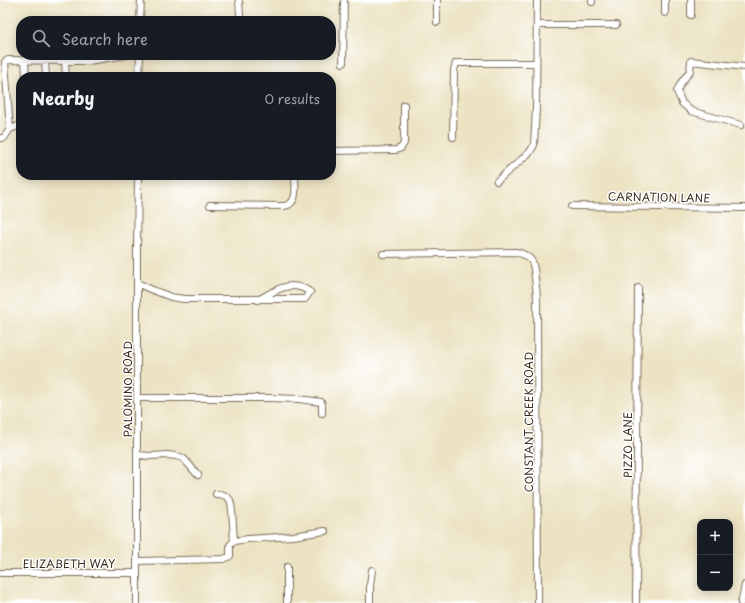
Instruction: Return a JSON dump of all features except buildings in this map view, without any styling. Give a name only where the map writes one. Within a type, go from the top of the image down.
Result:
[{"type":"street","points":[[140,16],[141,0]]},
{"type":"street","points":[[239,0],[240,15]]},
{"type":"street","points":[[343,63],[344,0]]},
{"type":"street","points":[[437,0],[437,22]]},
{"type":"street","points":[[497,181],[530,152],[534,145],[536,108],[537,0]]},
{"type":"street","points":[[664,0],[665,13]]},
{"type":"street","points":[[691,0],[691,15]]},
{"type":"street","points":[[537,24],[616,25]]},
{"type":"street","points":[[10,130],[5,62],[8,60],[94,60]]},
{"type":"street","points":[[25,60],[26,72]]},
{"type":"street","points":[[139,72],[140,60]]},
{"type":"street","points":[[45,61],[46,72]]},
{"type":"street","points":[[65,61],[66,72]]},
{"type":"street","points":[[741,125],[691,111],[682,103],[677,91],[690,71],[691,61],[745,67]]},
{"type":"street","points":[[453,137],[454,70],[456,63],[536,63]]},
{"type":"street","points":[[0,93],[8,93]]},
{"type":"street","points":[[336,151],[400,149],[404,143],[404,105]]},
{"type":"street","points":[[0,138],[4,138],[10,130],[16,127]]},
{"type":"street","name":"PALOMINO ROAD","points":[[137,603],[138,180]]},
{"type":"street","points":[[210,205],[288,205],[293,202],[295,197],[295,180]]},
{"type":"street","name":"CARNATION LANE","points":[[572,206],[745,208]]},
{"type":"street","name":"CONSTANT CREEK ROAD","points":[[383,254],[516,252],[523,253],[528,256],[534,265],[537,301],[538,603]]},
{"type":"street","points":[[137,282],[171,297],[184,299],[258,300],[304,299],[310,292],[302,287],[284,286],[258,300]]},
{"type":"street","name":"PIZZO LANE","points":[[636,603],[638,288]]},
{"type":"street","points":[[137,398],[299,399],[321,402],[322,413]]},
{"type":"street","points":[[137,456],[167,455],[183,458],[198,475]]},
{"type":"street","points":[[216,494],[226,496],[230,500],[234,541]]},
{"type":"street","points":[[137,561],[224,558],[230,556],[230,545],[234,541],[293,536],[325,531]]},
{"type":"street","points":[[286,603],[287,567]]},
{"type":"street","points":[[370,603],[372,570]]},
{"type":"street","name":"ELIZABETH WAY","points":[[0,573],[138,572]]},
{"type":"street","points":[[741,603],[745,585]]}]
